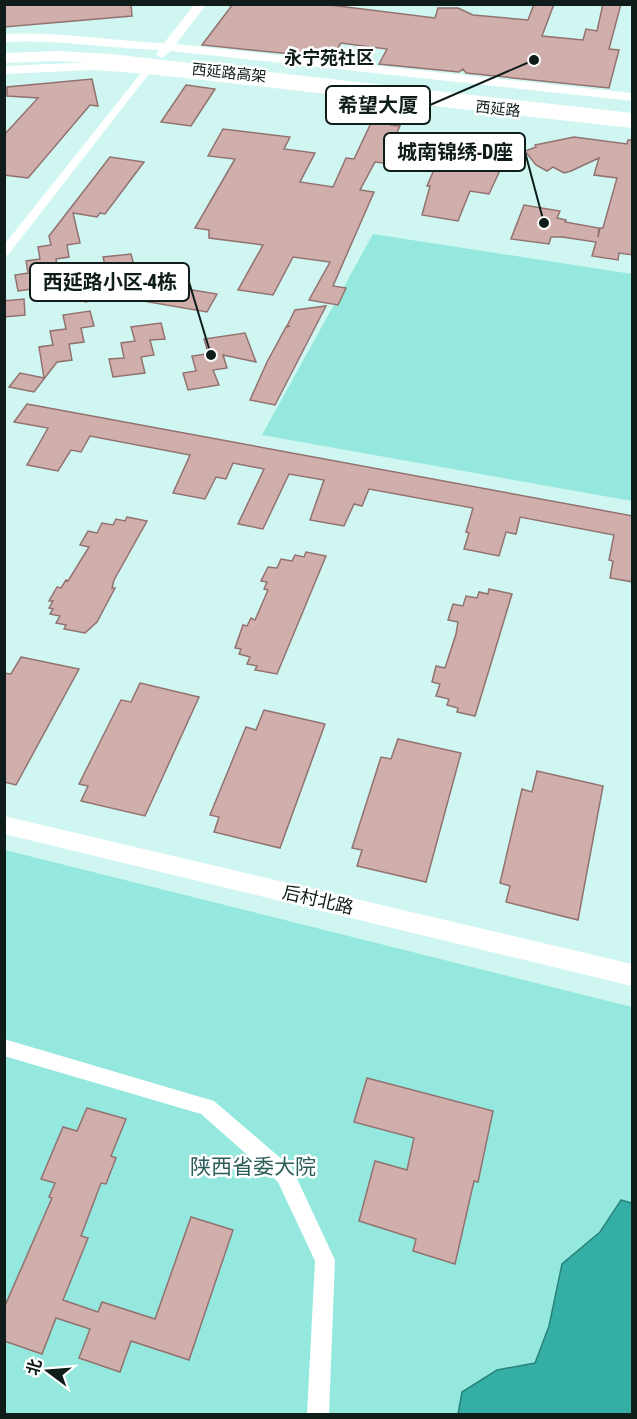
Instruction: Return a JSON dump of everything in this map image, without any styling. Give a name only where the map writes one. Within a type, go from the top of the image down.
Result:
[{"type":"highway","points":[[4,44],[106,44]]},
{"type":"highway","name":"西延路高架","points":[[4,51],[165,56],[633,104]]},
{"type":"highway","name":"西延路高架","points":[[4,58],[58,56],[111,59],[633,118]]},
{"type":"highway","points":[[4,64],[79,63],[104,67]]},
{"type":"main road","points":[[148,70],[202,4]]},
{"type":"main road","points":[[4,38],[38,36],[106,44],[153,41]]},
{"type":"main road","points":[[130,69],[153,41]]},
{"type":"main road","name":"西延路","points":[[153,41],[167,47],[633,97]]},
{"type":"main road","name":"西延路","points":[[4,70],[104,67],[148,70],[633,124]]},
{"type":"main road","name":"后村北路","points":[[4,825],[633,975]]},
{"type":"street","points":[[4,253],[148,70]]},
{"type":"street","points":[[4,1047],[207,1107],[285,1175],[325,1260],[318,1414]]},
{"type":"green space","points":[[373,234],[632,274],[632,501],[262,435]]},
{"type":"green space","name":"陕西省委大院","points":[[5,850],[632,1007],[632,1414],[5,1414]]},
{"type":"shaded area","points":[[621,1200],[632,1203],[632,1414],[458,1414],[462,1392],[497,1370],[535,1363],[549,1326],[562,1264],[600,1232]]},
{"type":"building","points":[[4,4],[131,4],[132,16],[4,27]]},
{"type":"building","points":[[233,4],[322,4],[435,18],[438,8],[458,8],[473,15],[528,20],[534,4],[554,4],[542,36],[583,40],[586,29],[597,31],[603,4],[621,4],[609,49],[619,50],[609,88],[466,73],[463,69],[459,72],[379,64],[387,49],[341,43],[331,58],[202,45]]},
{"type":"building","points":[[92,79],[98,106],[90,105],[28,178],[4,175],[4,135],[38,98],[7,96],[7,87]]},
{"type":"building","points":[[186,85],[215,89],[191,126],[161,122]]},
{"type":"building","points":[[380,104],[400,107],[391,125],[400,126],[383,163],[375,162],[360,190],[374,192],[333,286],[346,288],[338,305],[309,300],[330,262],[293,257],[273,295],[238,290],[263,245],[209,238],[209,230],[195,228],[235,159],[208,156],[223,129],[290,137],[284,149],[315,153],[300,182],[333,187],[346,158],[354,159]]},
{"type":"building","points":[[574,137],[627,144],[628,140],[633,140],[633,255],[619,253],[618,260],[592,256],[596,242],[562,237],[551,237],[549,244],[511,239],[524,205],[560,211],[557,218],[566,220],[565,222],[599,228],[598,237],[600,228],[603,228],[617,178],[594,175],[599,158],[564,173],[553,167],[547,171],[536,165],[525,151],[536,147],[535,145]]},
{"type":"building","points":[[446,151],[489,152],[501,168],[489,194],[470,191],[458,221],[422,215],[430,186],[427,186],[436,165],[440,165]]},
{"type":"building","points":[[110,157],[144,162],[105,214],[100,213],[97,217],[73,213],[80,243],[67,245],[69,257],[56,259],[58,272],[44,273],[47,287],[18,291],[15,275],[28,273],[26,261],[40,259],[38,247],[51,245],[49,236]]},
{"type":"building","points":[[131,254],[138,281],[217,294],[207,312],[120,297],[85,302],[82,286],[95,285],[92,271],[106,270],[103,257]]},
{"type":"building","points":[[24,299],[25,315],[4,317],[4,301]]},
{"type":"building","points":[[326,306],[275,405],[250,400],[267,362],[286,327],[290,326],[287,326],[295,310]]},
{"type":"building","points":[[90,311],[94,326],[81,328],[84,342],[69,344],[72,360],[57,362],[34,392],[9,387],[20,373],[44,378],[39,347],[53,345],[50,331],[66,329],[63,315]]},
{"type":"building","points":[[161,323],[165,339],[150,340],[154,355],[141,357],[145,373],[113,377],[109,359],[124,358],[121,343],[135,341],[131,327]]},
{"type":"building","points":[[245,333],[256,362],[223,355],[227,368],[213,370],[219,385],[188,390],[183,373],[196,371],[192,356],[213,353],[208,352],[204,339]]},
{"type":"building","points":[[27,404],[633,516],[633,582],[610,578],[613,561],[609,560],[614,535],[520,517],[516,534],[506,532],[499,556],[464,549],[473,508],[369,489],[362,506],[354,504],[344,526],[310,520],[324,480],[289,474],[263,529],[238,524],[264,469],[233,463],[226,479],[216,477],[205,499],[173,493],[190,455],[90,436],[81,452],[71,450],[58,471],[27,465],[48,428],[14,422]]},
{"type":"building","points":[[127,517],[147,521],[114,580],[112,588],[115,588],[97,622],[85,633],[64,629],[66,625],[56,623],[60,616],[50,614],[53,609],[49,608],[53,601],[49,601],[57,587],[61,588],[66,580],[68,581],[89,547],[80,545],[88,531],[97,533],[102,523],[113,525],[116,519],[125,521]]},
{"type":"building","points":[[306,552],[326,556],[277,674],[255,670],[257,666],[247,664],[250,657],[239,654],[241,649],[235,648],[243,625],[247,626],[251,618],[255,620],[268,590],[264,589],[267,582],[261,581],[268,567],[277,568],[281,559],[292,561],[295,555],[304,557]]},
{"type":"building","points":[[489,589],[512,594],[475,716],[457,712],[458,708],[447,705],[449,699],[436,696],[440,684],[432,682],[436,666],[445,668],[456,634],[458,622],[448,620],[453,604],[463,606],[466,596],[477,598],[479,592],[488,594]]},
{"type":"building","points":[[21,657],[79,669],[16,785],[4,782],[4,673],[11,674]]},
{"type":"building","points":[[140,683],[199,697],[145,816],[81,801],[88,786],[79,784],[121,700],[131,702]]},
{"type":"building","points":[[264,710],[325,724],[280,848],[214,832],[219,817],[210,815],[246,727],[256,730]]},
{"type":"building","points":[[398,739],[461,753],[426,882],[357,866],[362,850],[352,848],[381,757],[391,759]]},
{"type":"building","points":[[537,771],[603,786],[578,920],[506,902],[510,886],[500,883],[522,789],[532,792]]},
{"type":"building","points":[[367,1078],[493,1111],[478,1182],[474,1181],[455,1264],[413,1251],[416,1239],[359,1221],[375,1161],[407,1170],[414,1138],[354,1122]]},
{"type":"building","points":[[87,1108],[126,1119],[111,1156],[116,1158],[106,1184],[101,1183],[81,1236],[88,1238],[63,1300],[98,1312],[102,1302],[155,1319],[191,1217],[233,1230],[189,1360],[131,1341],[120,1372],[79,1358],[90,1329],[56,1318],[42,1354],[4,1341],[4,1308],[52,1198],[49,1197],[55,1183],[41,1179],[63,1127],[77,1131]]},
{"type":"place","name":"希望大厦","points":[[534,60]]},
{"type":"place","name":"城南锦绣-D座","points":[[544,223]]},
{"type":"place","name":"西延路小区-4栋","points":[[211,355]]},
{"type":"district","name":"永宁苑社区","points":[[329,58]]}]
